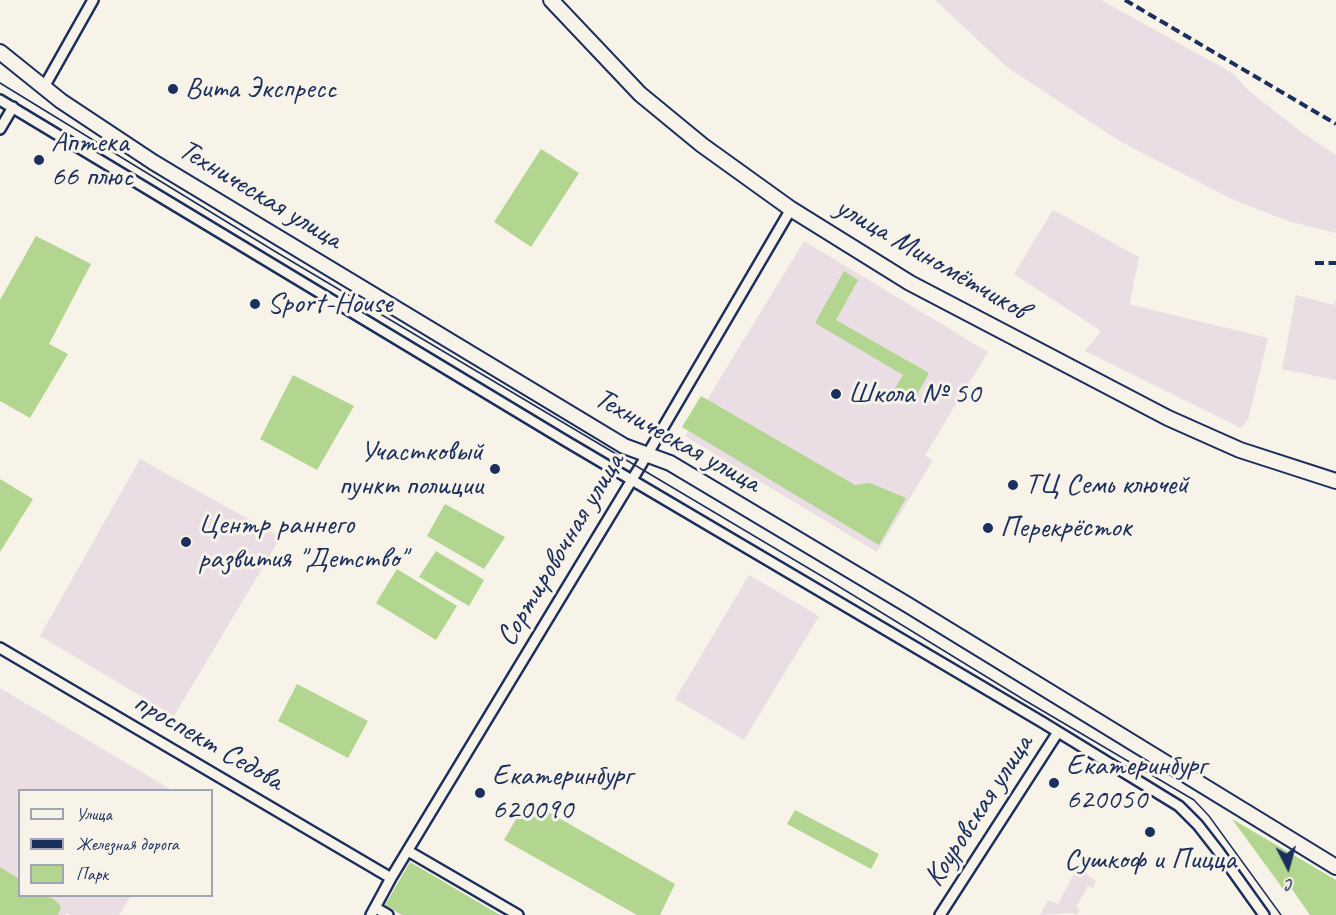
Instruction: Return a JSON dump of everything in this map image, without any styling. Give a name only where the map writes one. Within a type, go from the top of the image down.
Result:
[{"type":"main road","name":"улица Миномётчиков","points":[[551,0],[640,94],[702,145],[791,210],[910,283],[1168,418],[1240,450],[1336,481]]},
{"type":"main road","name":"Техническая улица","points":[[0,52],[61,101],[153,162],[624,446],[670,463],[870,582],[1336,867]]},
{"type":"street","points":[[44,87],[93,0]]},
{"type":"street","points":[[0,100],[564,440],[1179,806],[1198,825],[1264,915]]},
{"type":"street","points":[[0,129],[13,107]]},
{"type":"street","name":"Сортировочная улица","points":[[373,911],[791,210]]},
{"type":"street","name":"проспект Седова","points":[[0,648],[391,878]]},
{"type":"street","name":"Коуровская улица","points":[[940,915],[1058,732]]},
{"type":"street","points":[[408,851],[518,915]]},
{"type":"street","points":[[373,911],[388,915]]},
{"type":"shaded area","points":[[935,0],[1101,0],[1234,74],[1249,91],[1304,134],[1336,155],[1336,233],[1291,222],[1234,200],[1121,142],[1007,67]]},
{"type":"shaded area","points":[[1053,210],[1139,257],[1130,302],[1132,305],[1268,338],[1248,420],[1241,428],[1085,351],[1101,331],[1014,274]]},
{"type":"shaded area","name":"Школа № 50","points":[[804,241],[988,352],[925,455],[933,460],[877,552],[685,436]]},
{"type":"shaded area","points":[[1296,295],[1334,305],[1336,299],[1336,380],[1282,369]]},
{"type":"shaded area","points":[[140,459],[281,537],[174,716],[40,636]]},
{"type":"shaded area","points":[[749,575],[819,616],[744,740],[675,699]]},
{"type":"shaded area","points":[[0,688],[170,789],[18,789],[18,897],[130,897],[119,915],[71,915],[67,913],[65,915],[0,915]]},
{"type":"shaded area","points":[[1077,868],[1096,881],[1093,888],[1088,886],[1076,907],[1080,910],[1077,915],[1072,913],[1040,915],[1048,900],[1058,904]]},
{"type":"green space","points":[[541,149],[579,173],[531,247],[494,222]]},
{"type":"green space","points":[[36,236],[91,264],[49,344],[68,354],[30,418],[0,401],[0,300]]},
{"type":"green space","points":[[844,271],[858,280],[836,320],[929,373],[914,400],[894,390],[903,375],[815,323]]},
{"type":"green space","points":[[293,375],[354,406],[317,470],[260,439]]},
{"type":"green space","points":[[701,396],[855,485],[870,483],[906,498],[879,545],[682,427]]},
{"type":"green space","points":[[0,479],[33,499],[0,552]]},
{"type":"green space","points":[[445,504],[505,537],[484,569],[427,536]]},
{"type":"green space","points":[[436,551],[484,580],[469,606],[419,577]]},
{"type":"green space","points":[[397,569],[457,606],[436,640],[376,603]]},
{"type":"green space","points":[[297,684],[368,721],[348,758],[278,721]]},
{"type":"green space","points":[[527,800],[675,884],[660,915],[637,915],[504,840]]},
{"type":"green space","points":[[795,810],[879,854],[871,869],[787,824]]},
{"type":"green space","points":[[1232,819],[1336,880],[1336,915],[1310,915],[1292,889],[1286,893]]},
{"type":"green space","points":[[410,862],[500,915],[402,915],[385,905]]},
{"type":"green space","points":[[0,867],[18,878],[18,897],[48,897],[61,907],[58,915],[0,915]]},
{"type":"tram line","points":[[0,83],[276,252],[1194,800],[1209,816],[1281,915]]},
{"type":"railway","points":[[1125,0],[1336,124]]},
{"type":"railway","points":[[1315,263],[1336,263]]},
{"type":"place","name":"Вита Экспресс","points":[[173,89]]},
{"type":"place","name":"Аптека 66 плюс","points":[[39,160]]},
{"type":"place","name":"Sport-House","points":[[255,304]]},
{"type":"place","name":"Школа № 50","points":[[836,394]]},
{"type":"place","name":"Участковый пункт полиции","points":[[495,469]]},
{"type":"place","name":"ТЦ Семь ключей","points":[[1013,485]]},
{"type":"place","name":"Перекрёсток","points":[[988,528]]},
{"type":"place","name":"Центр раннего развития \"Детство\"","points":[[186,542]]},
{"type":"place","name":"Екатеринбург 620050","points":[[1054,783]]},
{"type":"place","name":"Екатеринбург 620090","points":[[480,793]]},
{"type":"place","name":"Сушкоф и Пицца","points":[[1150,832]]}]
